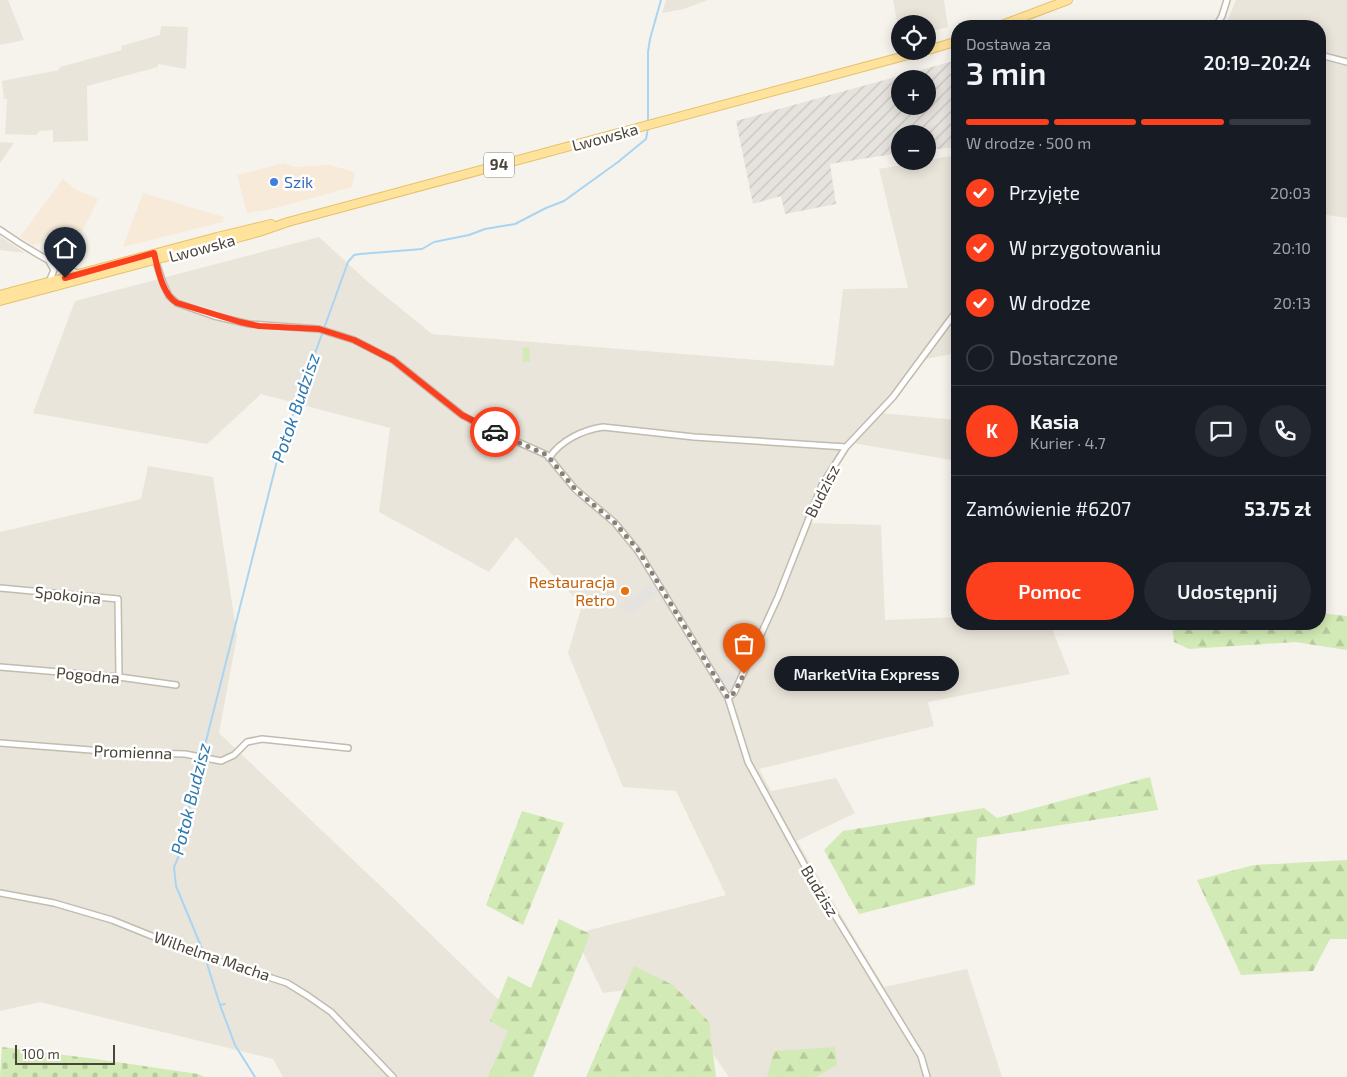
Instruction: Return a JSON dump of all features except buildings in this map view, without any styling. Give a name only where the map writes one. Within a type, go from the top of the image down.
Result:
[{"type":"main road","points":[[1015,20],[1068,0]]},
{"type":"main road","points":[[936,48],[951,43]]},
{"type":"main road","name":"Lwowska","points":[[0,301],[258,226],[288,222],[891,60]]},
{"type":"main road","name":"Lwowska","points":[[0,295],[81,273],[155,257]]},
{"type":"street","points":[[1220,20],[1227,0]]},
{"type":"street","points":[[1326,57],[1347,62]]},
{"type":"street","points":[[0,230],[48,259],[72,271],[81,273]]},
{"type":"street","name":"Budzisz","points":[[155,257],[162,283],[172,301],[227,320],[249,324],[319,329],[354,340],[393,360],[462,415],[497,433],[538,450],[549,458],[575,489],[610,518],[635,545],[728,698],[743,748],[758,782],[813,881],[920,1056],[927,1077]]},
{"type":"street","points":[[48,259],[54,270],[49,282]]},
{"type":"street","name":"Budzisz","points":[[728,698],[734,693],[764,629],[814,500],[846,447],[893,397],[951,318]]},
{"type":"street","points":[[549,458],[561,444],[591,430],[603,427],[694,438],[846,447]]},
{"type":"street","name":"Spokojna","points":[[0,588],[118,600],[119,677]]},
{"type":"street","name":"Pogodna","points":[[0,667],[119,677],[176,685]]},
{"type":"street","name":"Promienna","points":[[0,743],[117,752],[178,753],[222,761],[234,755],[246,742],[262,739],[348,748]]},
{"type":"street","name":"Wilhelma Macha","points":[[0,893],[54,903],[112,920],[205,956],[280,980],[308,996],[330,1012],[393,1077]]},
{"type":"shaded area","points":[[0,0],[8,0],[24,40],[0,45]]},
{"type":"shaded area","points":[[666,0],[708,0],[684,9],[662,13]]},
{"type":"shaded area","points":[[893,0],[944,0],[948,27],[936,30],[936,15],[896,15]]},
{"type":"shaded area","points":[[1236,0],[1347,0],[1347,218],[1326,215],[1326,20],[1228,20]]},
{"type":"shaded area","points":[[161,26],[188,27],[186,69],[158,64],[158,67],[87,86],[88,141],[53,142],[53,130],[40,131],[36,135],[5,134],[7,99],[4,99],[2,81],[59,70],[60,67],[122,50],[121,46],[160,35]]},
{"type":"shaded area","points":[[951,62],[951,148],[936,149],[936,125],[891,125],[891,154],[830,164],[836,204],[785,214],[781,196],[753,204],[736,121],[891,78],[891,115],[936,115],[936,70],[921,70]]},
{"type":"shaded area","points":[[0,142],[14,143],[0,163]]},
{"type":"shaded area","points":[[950,156],[951,354],[926,359],[880,413],[951,419],[951,460],[853,443],[827,480],[810,523],[881,525],[885,620],[951,617],[951,630],[1052,630],[1070,674],[928,702],[934,726],[759,769],[771,791],[836,778],[855,813],[797,841],[884,987],[967,969],[1002,1077],[729,1077],[665,985],[603,993],[574,934],[726,895],[676,791],[623,787],[568,653],[582,605],[516,537],[489,572],[379,512],[390,428],[261,394],[207,444],[33,413],[75,301],[319,237],[368,282],[432,334],[834,366],[843,289],[908,288],[879,169],[891,167],[891,170],[936,170],[936,159]]},
{"type":"shaded area","points":[[284,163],[294,167],[329,165],[355,172],[352,187],[272,209],[247,213],[237,175]]},
{"type":"shaded area","points":[[63,179],[75,189],[98,199],[79,238],[72,239],[60,233],[52,234],[45,237],[40,243],[33,245],[20,237]]},
{"type":"shaded area","points":[[143,193],[224,217],[223,222],[123,247]]},
{"type":"shaded area","points":[[0,236],[25,253],[0,250]]},
{"type":"shaded area","points":[[148,466],[213,477],[237,636],[219,733],[536,1036],[526,1077],[283,1077],[273,1059],[40,1002],[0,1011],[0,532],[141,499]]},
{"type":"shaded area","points":[[652,583],[659,594],[627,615],[620,607]]},
{"type":"shaded area","points":[[714,671],[738,675],[731,690],[726,690]]},
{"type":"green space","points":[[529,347],[530,362],[523,362],[522,348]]},
{"type":"green space","points":[[1326,614],[1347,616],[1347,650],[1295,642],[1189,649],[1174,642],[1172,630],[1326,630]]},
{"type":"green space","points":[[1150,777],[1158,810],[977,838],[975,885],[859,914],[824,850],[843,831],[984,808],[997,818]]},
{"type":"green space","points":[[522,811],[564,823],[523,925],[486,905]]},
{"type":"green space","points":[[1347,860],[1347,939],[1330,939],[1313,971],[1241,975],[1197,880],[1254,865]]},
{"type":"green space","points":[[559,919],[590,934],[533,1077],[488,1077],[508,1031],[490,1021],[508,976],[531,988]]},
{"type":"green space","points":[[634,966],[673,985],[709,1022],[716,1077],[586,1077]]},
{"type":"green space","points":[[2,1047],[198,1074],[205,1077],[0,1077]]},
{"type":"green space","points":[[835,1047],[837,1065],[816,1077],[767,1077],[774,1051]]},
{"type":"waterway","name":"Potok Budzisz","points":[[648,124],[648,52],[661,0]]},
{"type":"waterway","name":"Potok Budzisz","points":[[225,1004],[220,1005],[203,951],[176,886],[174,867],[178,858],[279,453],[348,262],[354,255],[422,249],[434,242],[469,235],[485,229],[515,224],[564,201],[646,139],[648,128]]},
{"type":"waterway","points":[[220,1005],[235,1045],[255,1077]]},
{"type":"way so far","points":[[495,432],[547,455],[575,489],[622,529],[638,550],[728,698],[734,693],[744,674]]},
{"type":"place","name":"Szik","points":[[274,182]]},
{"type":"place","name":"Restauracja Retro","points":[[625,591]]},
{"type":"place","name":"MarketVita Express","points":[[744,674]]},
{"type":"route","points":[[65,278],[154,253],[162,283],[172,301],[214,316],[240,322],[259,326],[319,329],[354,340],[393,360],[462,415],[495,432]]}]
